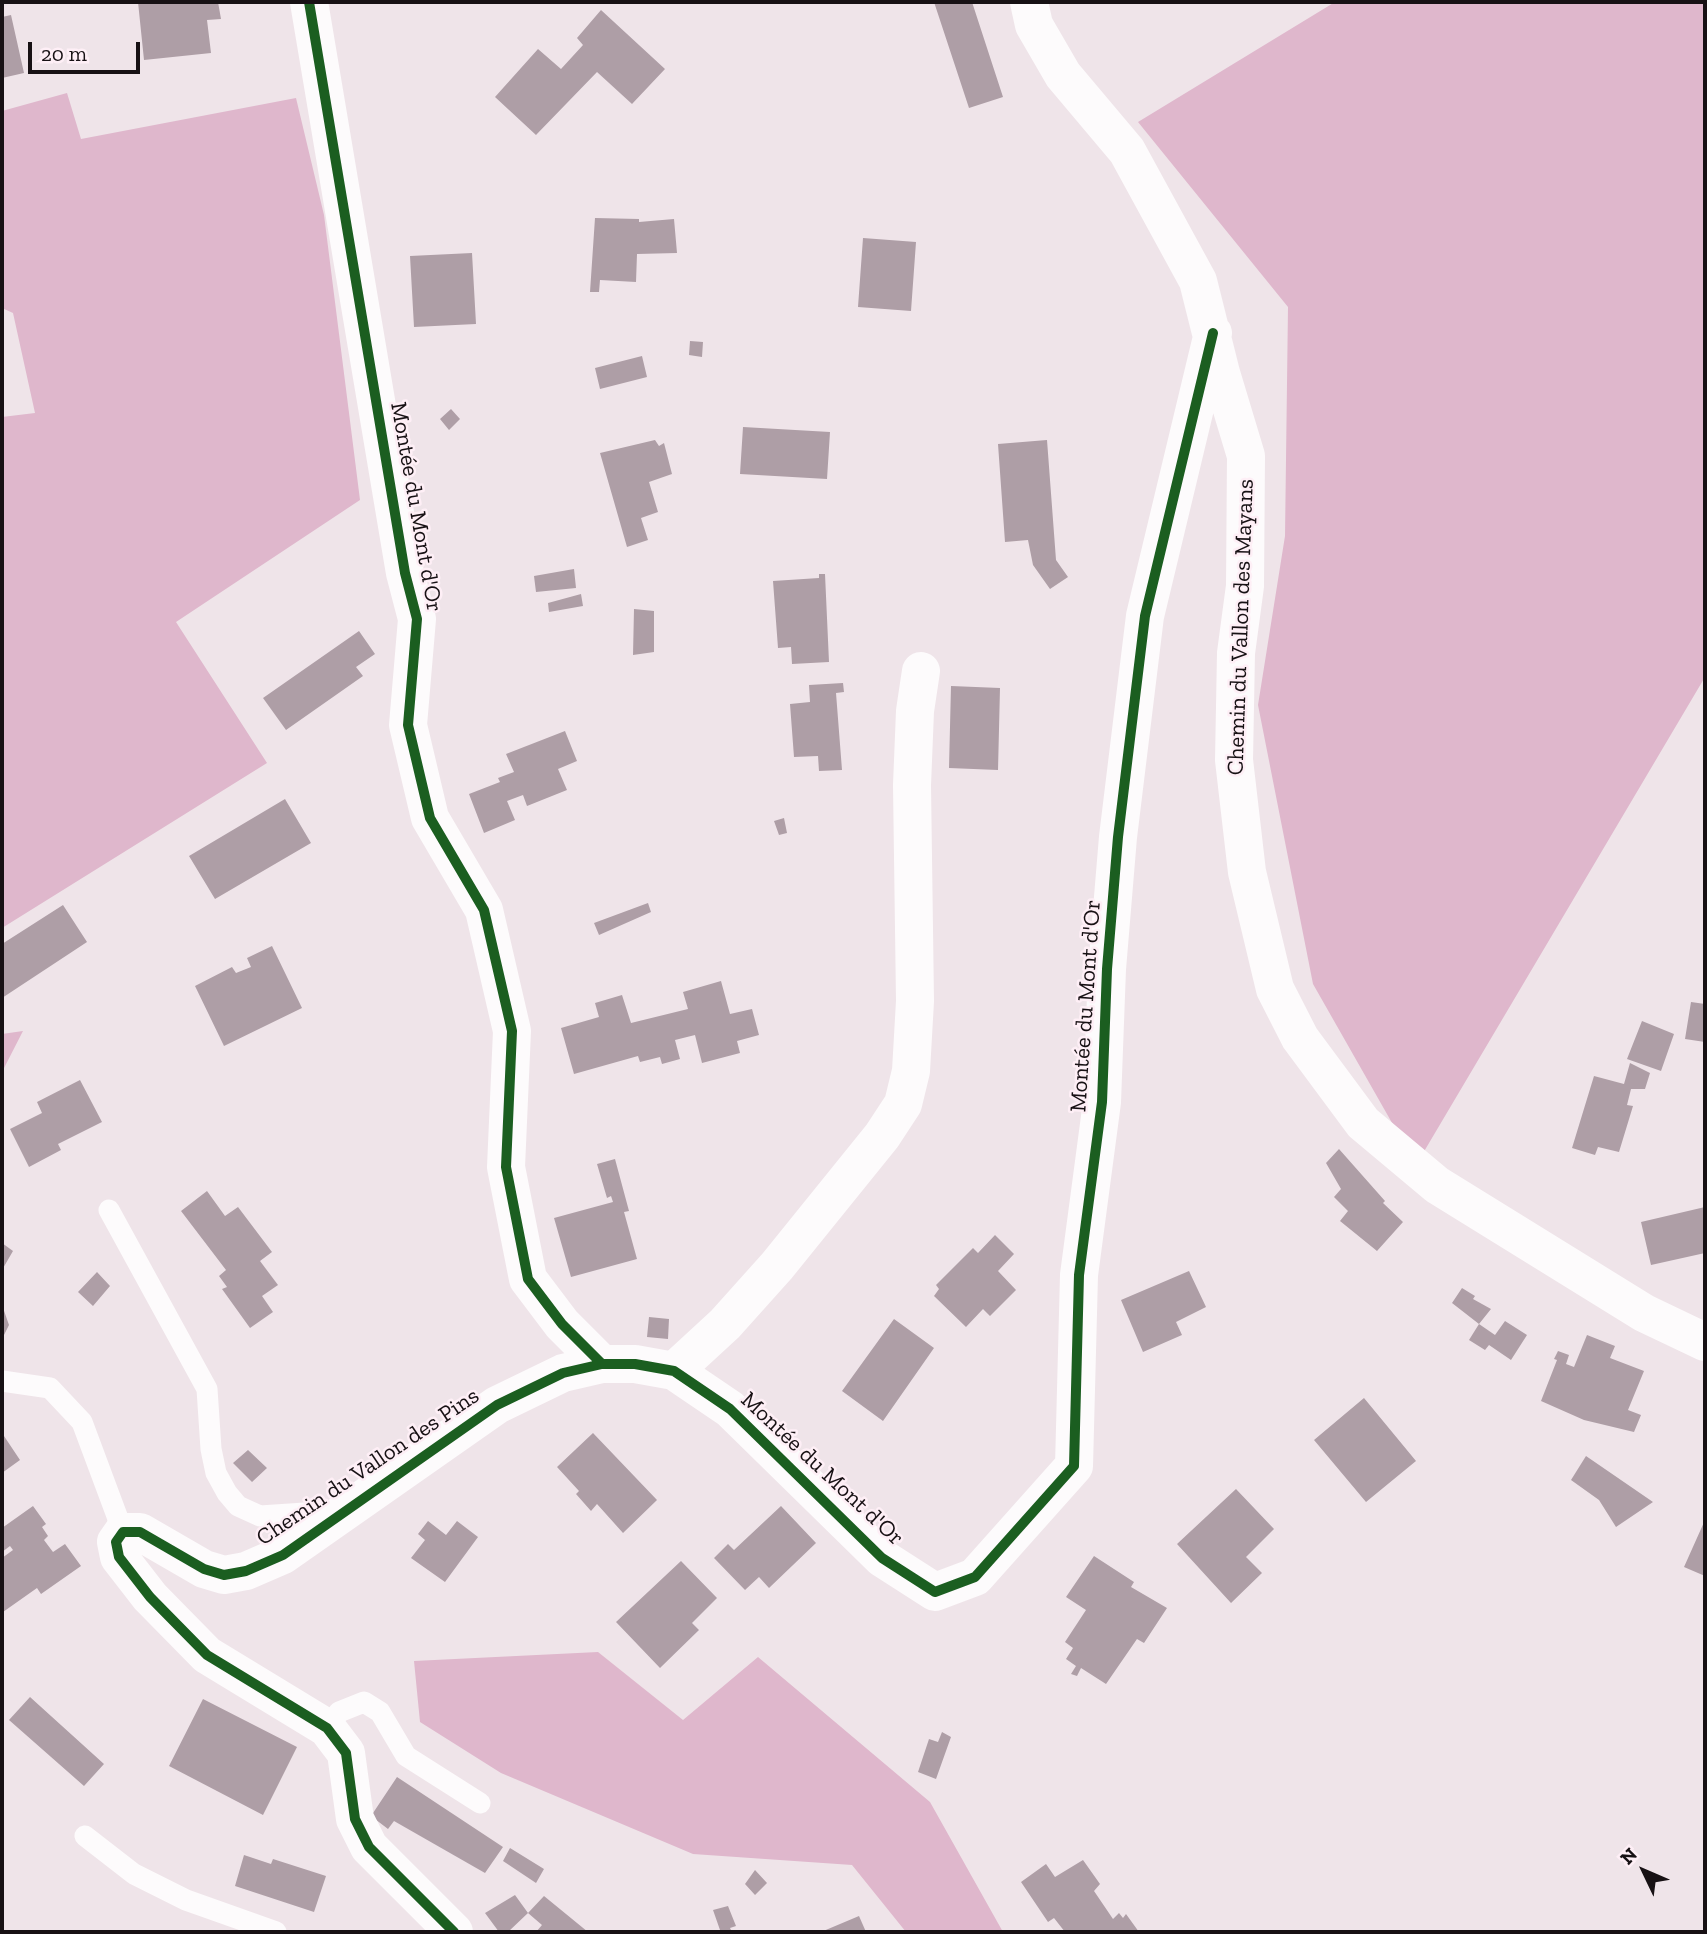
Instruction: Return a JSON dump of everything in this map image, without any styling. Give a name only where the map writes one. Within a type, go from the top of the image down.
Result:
[{"type":"street","name":"Montée du Mont d'Or","points":[[309,2],[405,573],[417,619],[408,725],[430,818],[484,910],[512,1031],[506,1167],[528,1279],[562,1324],[602,1364],[635,1364],[674,1371],[730,1409],[882,1558],[935,1592],[975,1577],[1074,1466],[1079,1275],[1102,1102],[1107,969],[1118,837],[1145,616],[1213,333]]},
{"type":"street","name":"Chemin du Vallon des Mayans","points":[[1029,2],[1034,25],[1063,75],[1127,151],[1198,281],[1221,373],[1246,456],[1245,586],[1236,653],[1234,760],[1247,872],[1275,989],[1300,1038],[1363,1123],[1437,1185],[1644,1313],[1705,1342]]},
{"type":"street","points":[[674,1371],[725,1324],[777,1266],[882,1136],[903,1104],[911,1071],[915,1001],[912,785],[915,711],[920,671]]},
{"type":"street","name":"Chemin du Vallon des Pins","points":[[122,1532],[140,1532],[204,1569],[224,1575],[246,1571],[283,1555],[496,1405],[563,1373],[602,1364]]},
{"type":"street","points":[[122,1532],[116,1542],[119,1557],[150,1597],[207,1655],[327,1728],[346,1753],[355,1819],[369,1847],[453,1932]]},
{"type":"lane","points":[[109,1210],[207,1389],[211,1449],[216,1473],[227,1493],[238,1506],[260,1516],[292,1516],[348,1509]]},
{"type":"lane","points":[[2,1381],[50,1388],[82,1422],[122,1532]]},
{"type":"lane","points":[[327,1728],[339,1712],[364,1702],[380,1713],[406,1756],[480,1803]]},
{"type":"lane","points":[[85,1836],[134,1874],[175,1895],[276,1932]]},
{"type":"shaded area","points":[[1335,2],[1705,2],[1705,677],[1416,1165],[1313,984],[1258,705],[1285,536],[1288,307],[1138,122]]},
{"type":"shaded area","points":[[67,93],[81,139],[296,98],[324,215],[360,500],[176,622],[267,763],[2,928],[2,417],[35,413],[13,313],[2,308],[2,111]]},
{"type":"shaded area","points":[[23,1031],[2,1072],[2,1034]]},
{"type":"shaded area","points":[[598,1652],[683,1720],[758,1657],[930,1802],[1003,1932],[906,1932],[852,1865],[693,1854],[501,1773],[420,1722],[414,1661]]},
{"type":"building","points":[[138,2],[218,2],[221,19],[207,20],[211,53],[144,60]]},
{"type":"building","points":[[934,2],[972,2],[1003,97],[969,108]]},
{"type":"building","points":[[601,10],[665,69],[632,104],[597,72],[536,135],[495,97],[538,49],[561,69],[583,45],[577,38]]},
{"type":"building","points":[[11,15],[24,73],[2,78],[2,17]]},
{"type":"building","points":[[595,218],[639,219],[639,222],[674,219],[677,253],[637,254],[636,282],[600,280],[599,292],[590,292]]},
{"type":"building","points":[[863,238],[916,242],[911,311],[858,307]]},
{"type":"building","points":[[472,253],[476,324],[414,327],[410,256]]},
{"type":"building","points":[[690,341],[703,342],[702,357],[689,355]]},
{"type":"building","points":[[642,356],[647,377],[600,389],[595,368]]},
{"type":"building","points":[[451,409],[460,419],[449,430],[440,419]]},
{"type":"building","points":[[743,427],[830,432],[827,479],[740,474]]},
{"type":"building","points":[[655,440],[659,446],[664,443],[672,474],[649,482],[658,512],[641,518],[648,540],[627,547],[600,453]]},
{"type":"building","points":[[1047,440],[1056,560],[1068,577],[1050,589],[1033,565],[1028,540],[1005,542],[998,444]]},
{"type":"building","points":[[574,569],[576,588],[536,592],[534,576]]},
{"type":"building","points":[[819,574],[825,574],[829,662],[792,664],[791,647],[778,648],[773,581],[819,578]]},
{"type":"building","points":[[581,594],[583,606],[549,612],[548,603]]},
{"type":"building","points":[[634,609],[654,611],[654,652],[633,655]]},
{"type":"building","points":[[359,631],[375,654],[356,667],[363,676],[286,730],[263,698]]},
{"type":"building","points":[[843,683],[844,692],[836,693],[842,770],[819,771],[818,756],[794,757],[790,704],[810,702],[809,685]]},
{"type":"building","points":[[951,686],[1000,688],[998,770],[949,768]]},
{"type":"building","points":[[565,731],[577,761],[558,769],[567,790],[527,806],[523,795],[507,801],[515,820],[484,833],[469,794],[500,782],[498,778],[514,772],[506,754]]},
{"type":"building","points":[[285,799],[311,843],[215,899],[189,856]]},
{"type":"building","points":[[784,818],[787,833],[779,835],[774,821]]},
{"type":"building","points":[[648,903],[651,912],[599,935],[594,923]]},
{"type":"building","points":[[63,905],[87,942],[2,998],[2,944]]},
{"type":"building","points":[[272,946],[302,1008],[224,1046],[195,986],[232,967],[236,973],[251,967],[247,958]]},
{"type":"building","points":[[721,981],[730,1014],[752,1009],[759,1035],[737,1041],[740,1053],[702,1063],[695,1035],[675,1040],[680,1059],[662,1064],[660,1057],[640,1062],[638,1056],[574,1074],[561,1028],[599,1017],[595,1003],[622,995],[631,1023],[688,1009],[683,992]]},
{"type":"building","points":[[1691,1002],[1705,1004],[1705,1042],[1685,1039]]},
{"type":"building","points":[[1642,1021],[1674,1034],[1661,1071],[1627,1059]]},
{"type":"building","points":[[1630,1063],[1650,1073],[1645,1089],[1631,1089],[1627,1105],[1633,1106],[1619,1152],[1598,1147],[1595,1155],[1572,1148],[1594,1076],[1624,1084]]},
{"type":"building","points":[[80,1080],[102,1122],[58,1144],[61,1150],[29,1167],[10,1129],[42,1113],[37,1102]]},
{"type":"building","points":[[1339,1149],[1385,1201],[1383,1203],[1403,1222],[1377,1251],[1340,1221],[1348,1211],[1334,1197],[1341,1189],[1326,1163]]},
{"type":"building","points":[[615,1159],[629,1211],[624,1212],[637,1259],[571,1277],[554,1218],[613,1202],[611,1196],[607,1198],[597,1164]]},
{"type":"building","points":[[207,1191],[225,1216],[238,1207],[272,1252],[260,1261],[278,1285],[262,1296],[273,1312],[250,1328],[222,1289],[227,1287],[219,1276],[226,1270],[181,1211]]},
{"type":"building","points":[[1705,1207],[1705,1253],[1651,1265],[1641,1222]]},
{"type":"building","points":[[995,1235],[1014,1254],[998,1271],[1016,1290],[990,1316],[983,1309],[966,1327],[934,1296],[939,1289],[936,1285],[973,1248],[978,1253]]},
{"type":"building","points":[[2,1243],[13,1251],[2,1270]]},
{"type":"building","points":[[1189,1271],[1206,1307],[1176,1322],[1182,1335],[1143,1352],[1121,1300]]},
{"type":"building","points":[[97,1272],[110,1286],[93,1306],[78,1292]]},
{"type":"building","points":[[1462,1288],[1475,1296],[1473,1299],[1491,1309],[1479,1324],[1452,1303]]},
{"type":"building","points":[[2,1305],[9,1325],[2,1339]]},
{"type":"building","points":[[649,1317],[669,1319],[668,1339],[647,1337]]},
{"type":"building","points":[[894,1319],[934,1348],[883,1421],[842,1391]]},
{"type":"building","points":[[1505,1321],[1527,1335],[1511,1360],[1489,1345],[1485,1350],[1469,1340],[1479,1324],[1495,1335]]},
{"type":"building","points":[[1587,1335],[1615,1346],[1610,1358],[1644,1371],[1628,1410],[1641,1415],[1634,1432],[1584,1420],[1541,1401],[1558,1351],[1569,1355],[1566,1364],[1574,1367]]},
{"type":"building","points":[[1364,1398],[1416,1461],[1366,1502],[1314,1440]]},
{"type":"building","points":[[2,1433],[20,1460],[2,1473]]},
{"type":"building","points":[[593,1433],[657,1500],[623,1533],[597,1504],[591,1511],[576,1494],[579,1491],[557,1467]]},
{"type":"building","points":[[248,1450],[267,1468],[252,1482],[233,1463]]},
{"type":"building","points":[[1586,1456],[1653,1502],[1616,1527],[1599,1500],[1571,1480]]},
{"type":"building","points":[[1236,1489],[1274,1529],[1246,1557],[1262,1573],[1231,1603],[1177,1544]]},
{"type":"building","points":[[33,1506],[46,1524],[42,1527],[48,1536],[44,1540],[53,1552],[65,1544],[81,1566],[41,1594],[37,1588],[3,1612],[2,1558],[13,1550],[10,1546],[2,1552],[2,1528]]},
{"type":"building","points":[[781,1506],[816,1543],[769,1588],[759,1577],[745,1590],[714,1558],[728,1544],[734,1550]]},
{"type":"building","points":[[1705,1520],[1705,1576],[1684,1567]]},
{"type":"building","points":[[428,1521],[446,1535],[457,1521],[478,1537],[445,1582],[411,1558],[425,1540],[418,1534]]},
{"type":"building","points":[[1094,1556],[1134,1582],[1131,1587],[1167,1608],[1144,1643],[1137,1639],[1106,1684],[1081,1668],[1077,1676],[1071,1674],[1076,1666],[1066,1659],[1073,1648],[1065,1642],[1086,1610],[1066,1597]]},
{"type":"building","points":[[681,1561],[717,1598],[692,1623],[699,1630],[660,1668],[616,1622]]},
{"type":"building","points":[[30,1697],[104,1764],[84,1786],[9,1720]]},
{"type":"building","points":[[203,1699],[297,1747],[263,1815],[169,1766]]},
{"type":"building","points":[[942,1732],[951,1737],[936,1779],[918,1772],[929,1739],[938,1742]]},
{"type":"building","points":[[397,1777],[503,1847],[485,1873],[394,1821],[388,1829],[371,1816]]},
{"type":"building","points":[[510,1848],[544,1869],[536,1883],[503,1861]]},
{"type":"building","points":[[244,1855],[271,1864],[273,1859],[326,1876],[314,1912],[235,1886]]},
{"type":"building","points":[[1083,1860],[1100,1884],[1094,1891],[1113,1919],[1119,1913],[1123,1918],[1126,1914],[1139,1932],[1065,1932],[1054,1918],[1048,1922],[1021,1882],[1046,1864],[1055,1877]]},
{"type":"building","points":[[755,1870],[767,1883],[755,1895],[745,1884]]},
{"type":"building","points":[[515,1895],[528,1913],[508,1932],[499,1932],[485,1913]]},
{"type":"building","points":[[544,1896],[588,1932],[536,1932],[542,1925],[528,1913]]},
{"type":"building","points":[[728,1906],[736,1926],[730,1928],[732,1932],[715,1932],[720,1930],[713,1910]]},
{"type":"building","points":[[859,1916],[866,1932],[821,1932]]},
{"type":"cycle path","points":[[309,2],[405,573],[417,619],[408,725],[430,818],[484,910],[512,1031],[506,1167],[528,1279],[562,1324],[602,1364]]},
{"type":"cycle path","points":[[454,1932],[369,1847],[355,1819],[346,1753],[327,1728],[207,1655],[150,1597],[119,1557],[116,1542],[123,1532],[140,1532],[204,1569],[224,1575],[246,1571],[283,1555],[497,1405],[563,1373],[602,1364],[635,1364],[674,1371],[730,1409],[882,1558],[935,1592],[975,1577],[1074,1466],[1079,1275],[1102,1102],[1107,969],[1118,837],[1145,616],[1213,333]]}]
